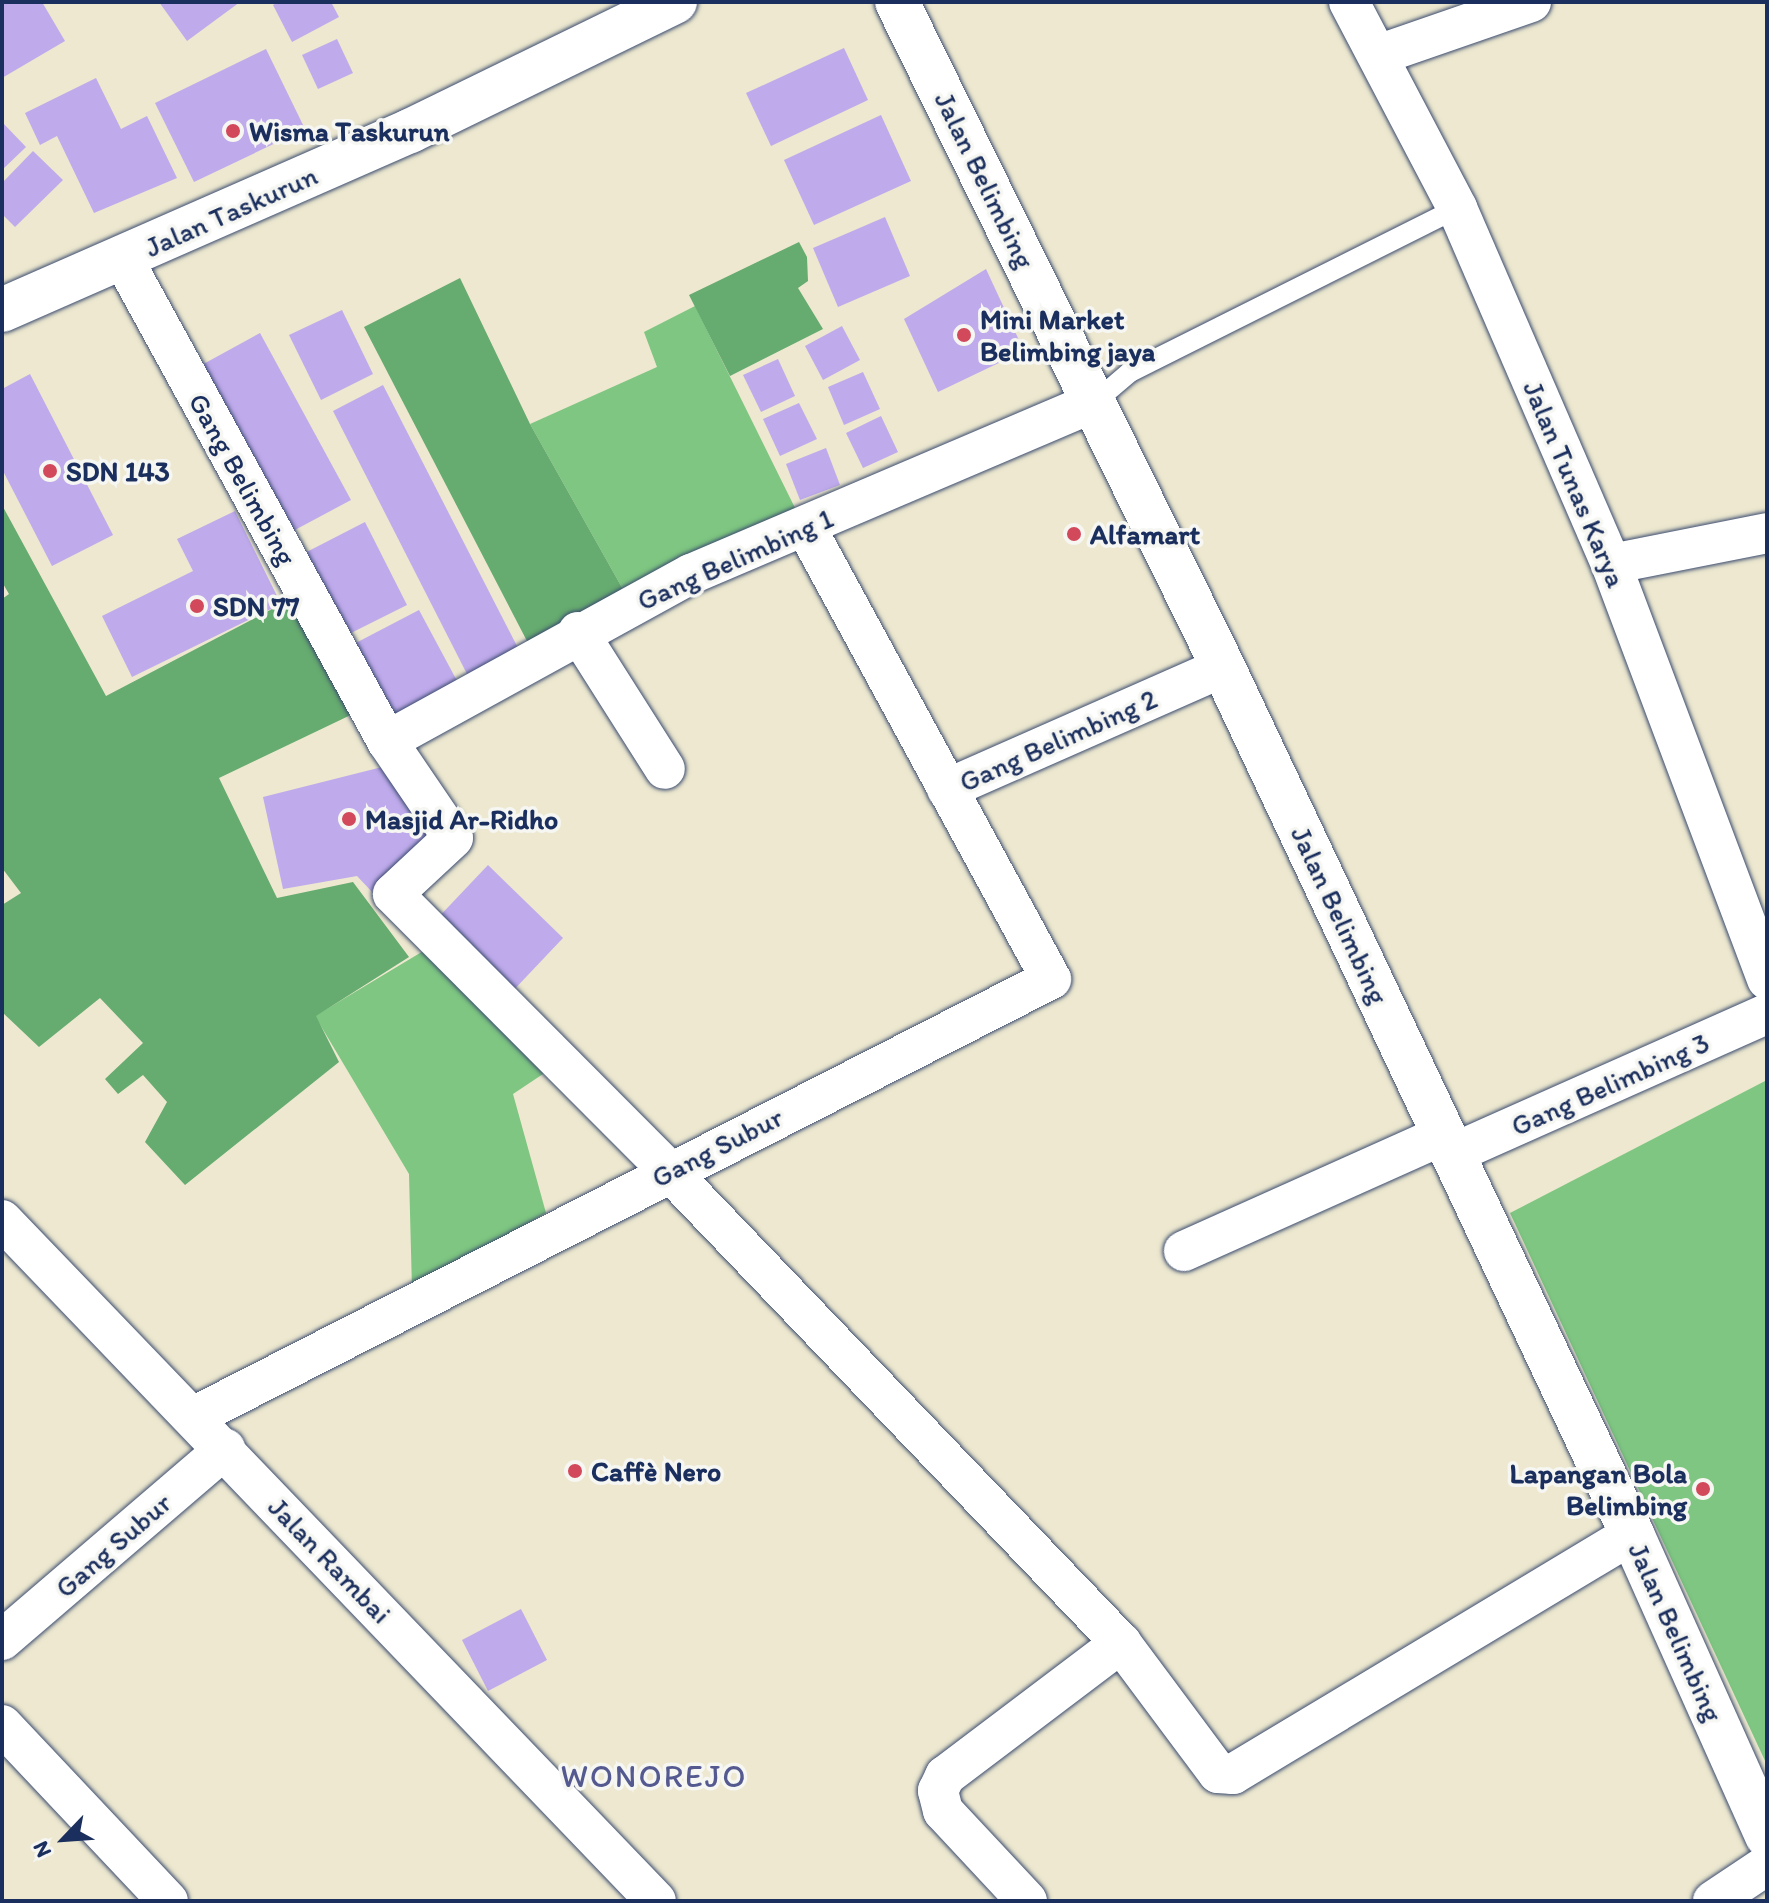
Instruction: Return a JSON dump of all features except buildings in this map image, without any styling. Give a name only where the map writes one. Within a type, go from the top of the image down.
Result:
[{"type":"street","name":"Jalan Taskurun","points":[[2,310],[433,121],[675,2]]},
{"type":"street","name":"Jalan Belimbing","points":[[897,2],[1096,401],[1223,667],[1632,1534],[1767,1836]]},
{"type":"street","name":"Jalan Tunas Karya","points":[[1349,2],[1457,208],[1611,564],[1767,980]]},
{"type":"street","points":[[1378,55],[1531,2]]},
{"type":"street","name":"Gang Belimbing","points":[[123,259],[387,741],[453,838],[393,894],[669,1171]]},
{"type":"street","name":"Gang Belimbing 1","points":[[387,741],[531,666],[578,632],[691,574],[1096,401]]},
{"type":"street","name":"Gang Belimbing 2","points":[[805,526],[947,789],[1223,667]]},
{"type":"street","points":[[1611,564],[1767,533]]},
{"type":"street","points":[[578,632],[665,769]]},
{"type":"street","name":"Gang Subur","points":[[193,1417],[669,1171],[1051,979],[947,789]]},
{"type":"street","name":"Gang Belimbing 3","points":[[1184,1251],[1767,1014]]},
{"type":"street","points":[[669,1171],[1121,1643],[1218,1773],[1233,1774],[1632,1534]]},
{"type":"street","name":"Jalan Rambai","points":[[2,1220],[656,1901]]},
{"type":"street","name":"Gang Subur","points":[[2,1640],[225,1449]]},
{"type":"street","points":[[1027,1901],[943,1811],[938,1791],[945,1776],[1121,1643]]},
{"type":"street","points":[[2,1725],[168,1901]]},
{"type":"street","points":[[1713,1901],[1767,1865]]},
{"type":"lane","points":[[1096,401],[1130,372],[1457,208]]},
{"type":"green space","points":[[799,242],[807,257],[808,281],[798,288],[823,329],[730,376],[689,295]]},
{"type":"green space","points":[[460,278],[530,424],[625,593],[528,643],[364,327]]},
{"type":"green space","points":[[695,306],[798,514],[625,593],[530,424],[657,367],[644,332]]},
{"type":"green space","points":[[2,505],[106,696],[295,597],[357,712],[219,778],[277,898],[353,882],[409,957],[316,1016],[339,1062],[185,1185],[145,1142],[167,1102],[143,1075],[118,1094],[105,1079],[143,1043],[100,998],[39,1047],[2,1012],[2,905],[21,893],[2,868],[2,599],[9,594],[2,582]]},
{"type":"green space","points":[[440,941],[561,1062],[513,1094],[546,1213],[412,1289],[409,1174],[315,1016]]},
{"type":"green space","name":"Lapangan Bola Belimbing","points":[[1767,1080],[1767,1765],[1510,1213]]},
{"type":"place","name":"Wisma Taskurun","points":[[233,131]]},
{"type":"place","name":"Mini Market Belimbing jaya","points":[[964,335]]},
{"type":"place","name":"SDN 143","points":[[50,471]]},
{"type":"place","name":"Alfamart","points":[[1074,534]]},
{"type":"place","name":"SDN 77","points":[[197,606]]},
{"type":"place","name":"Masjid Ar-Ridho","points":[[349,819]]},
{"type":"place","name":"Caffè Nero","points":[[575,1471]]},
{"type":"place","name":"Lapangan Bola Belimbing","points":[[1703,1489]]},
{"type":"district","name":"WONOREJO","points":[[654,1776]]}]
